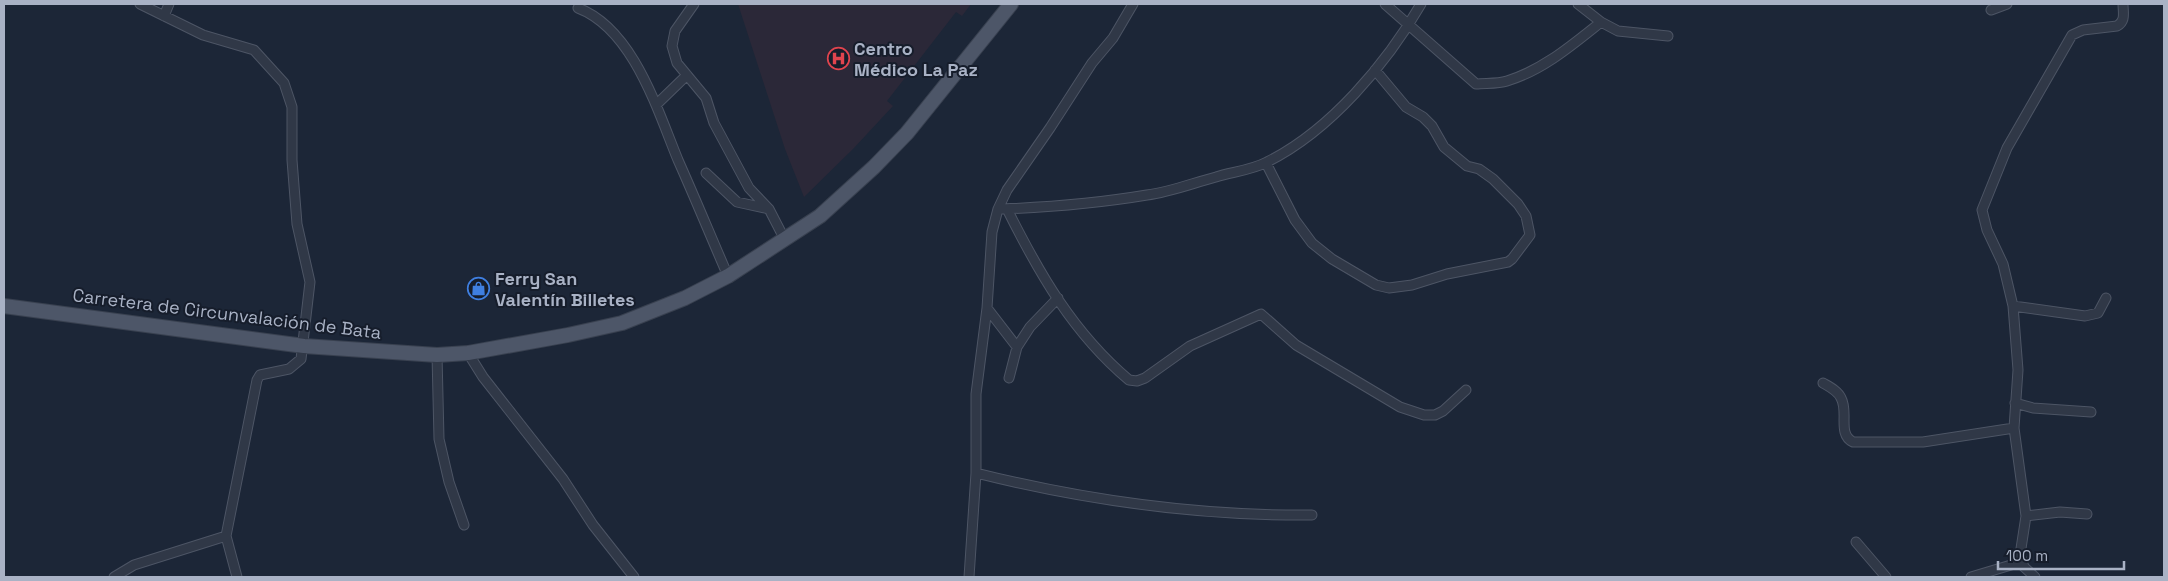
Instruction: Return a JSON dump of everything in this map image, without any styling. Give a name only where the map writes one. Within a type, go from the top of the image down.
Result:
[{"type":"main road","name":"Carretera de Circunvalación de Bata","points":[[4,306],[304,346],[437,355],[468,353],[568,335],[622,322],[685,298],[728,276],[820,216],[907,133],[1011,4]]},
{"type":"street","points":[[140,4],[203,35],[249,48],[260,54],[280,76],[290,96],[297,224],[310,282],[304,346],[301,359],[296,365],[289,369],[260,375],[257,380],[226,536],[237,577]]},
{"type":"street","points":[[164,16],[169,4]]},
{"type":"street","points":[[694,4],[675,31],[672,46],[677,63],[706,98],[714,123],[749,188],[769,209],[785,240]]},
{"type":"street","points":[[968,577],[976,473],[976,394],[987,308],[992,232],[1003,209],[1007,190],[1092,63],[1113,38],[1133,4]]},
{"type":"street","points":[[1385,4],[1476,84],[1506,81],[1528,72],[1562,54],[1601,22]]},
{"type":"street","points":[[1003,209],[1078,205],[1148,195],[1266,163],[1290,148],[1332,115],[1375,70],[1409,24],[1421,4]]},
{"type":"street","points":[[1578,4],[1601,22],[1618,31],[1668,36]]},
{"type":"street","points":[[1991,10],[2007,4]]},
{"type":"street","points":[[2035,577],[2021,562],[2020,555],[2026,516],[2014,428],[2017,350],[2013,306],[2003,264],[1983,219],[1982,210],[1988,190],[2007,148],[2072,35],[2083,30],[2117,26],[2122,23],[2124,20],[2123,4]]},
{"type":"street","points":[[578,8],[594,14],[613,31],[657,104],[728,276]]},
{"type":"street","points":[[1266,163],[1294,220],[1312,243],[1332,259],[1376,285],[1388,288],[1412,285],[1447,274],[1508,262],[1512,259],[1530,235],[1526,216],[1518,204],[1493,179],[1479,169],[1467,166],[1444,147],[1432,126],[1423,117],[1406,107],[1375,70]]},
{"type":"street","points":[[657,104],[687,75]]},
{"type":"street","points":[[706,173],[737,202],[769,209]]},
{"type":"street","points":[[1003,209],[1058,298],[1087,340],[1129,380],[1137,381],[1145,378],[1190,346],[1261,314],[1296,345],[1400,407],[1424,415],[1435,415],[1443,411],[1466,390]]},
{"type":"street","points":[[1008,378],[1017,348],[1030,327],[1058,298]]},
{"type":"street","points":[[2013,306],[2085,316],[2098,313],[2106,298]]},
{"type":"street","points":[[987,308],[1017,348]]},
{"type":"street","points":[[468,353],[483,377],[562,478],[629,575]]},
{"type":"street","points":[[437,355],[439,439],[449,482],[464,525]]},
{"type":"street","points":[[1823,383],[1837,392],[1842,400],[1844,434],[1847,439],[1853,442],[1923,442],[2014,428]]},
{"type":"street","points":[[2015,403],[2033,408],[2092,412]]},
{"type":"street","points":[[976,473],[1030,486],[1164,506],[1260,516],[1312,515]]},
{"type":"street","points":[[2026,516],[2060,512],[2087,514]]},
{"type":"street","points":[[114,577],[134,565],[226,536]]},
{"type":"street","points":[[1856,542],[1865,550],[1886,577]]},
{"type":"street","points":[[1971,577],[2021,562]]},
{"type":"shaded area","name":"Centro Médico La Paz","points":[[738,4],[971,4],[962,16],[956,12],[887,101],[893,106],[804,197],[785,149]]},
{"type":"place","name":"Centro Médico La Paz","points":[[838,59]]},
{"type":"place","name":"Ferry San Valentín Billetes","points":[[479,289]]}]
